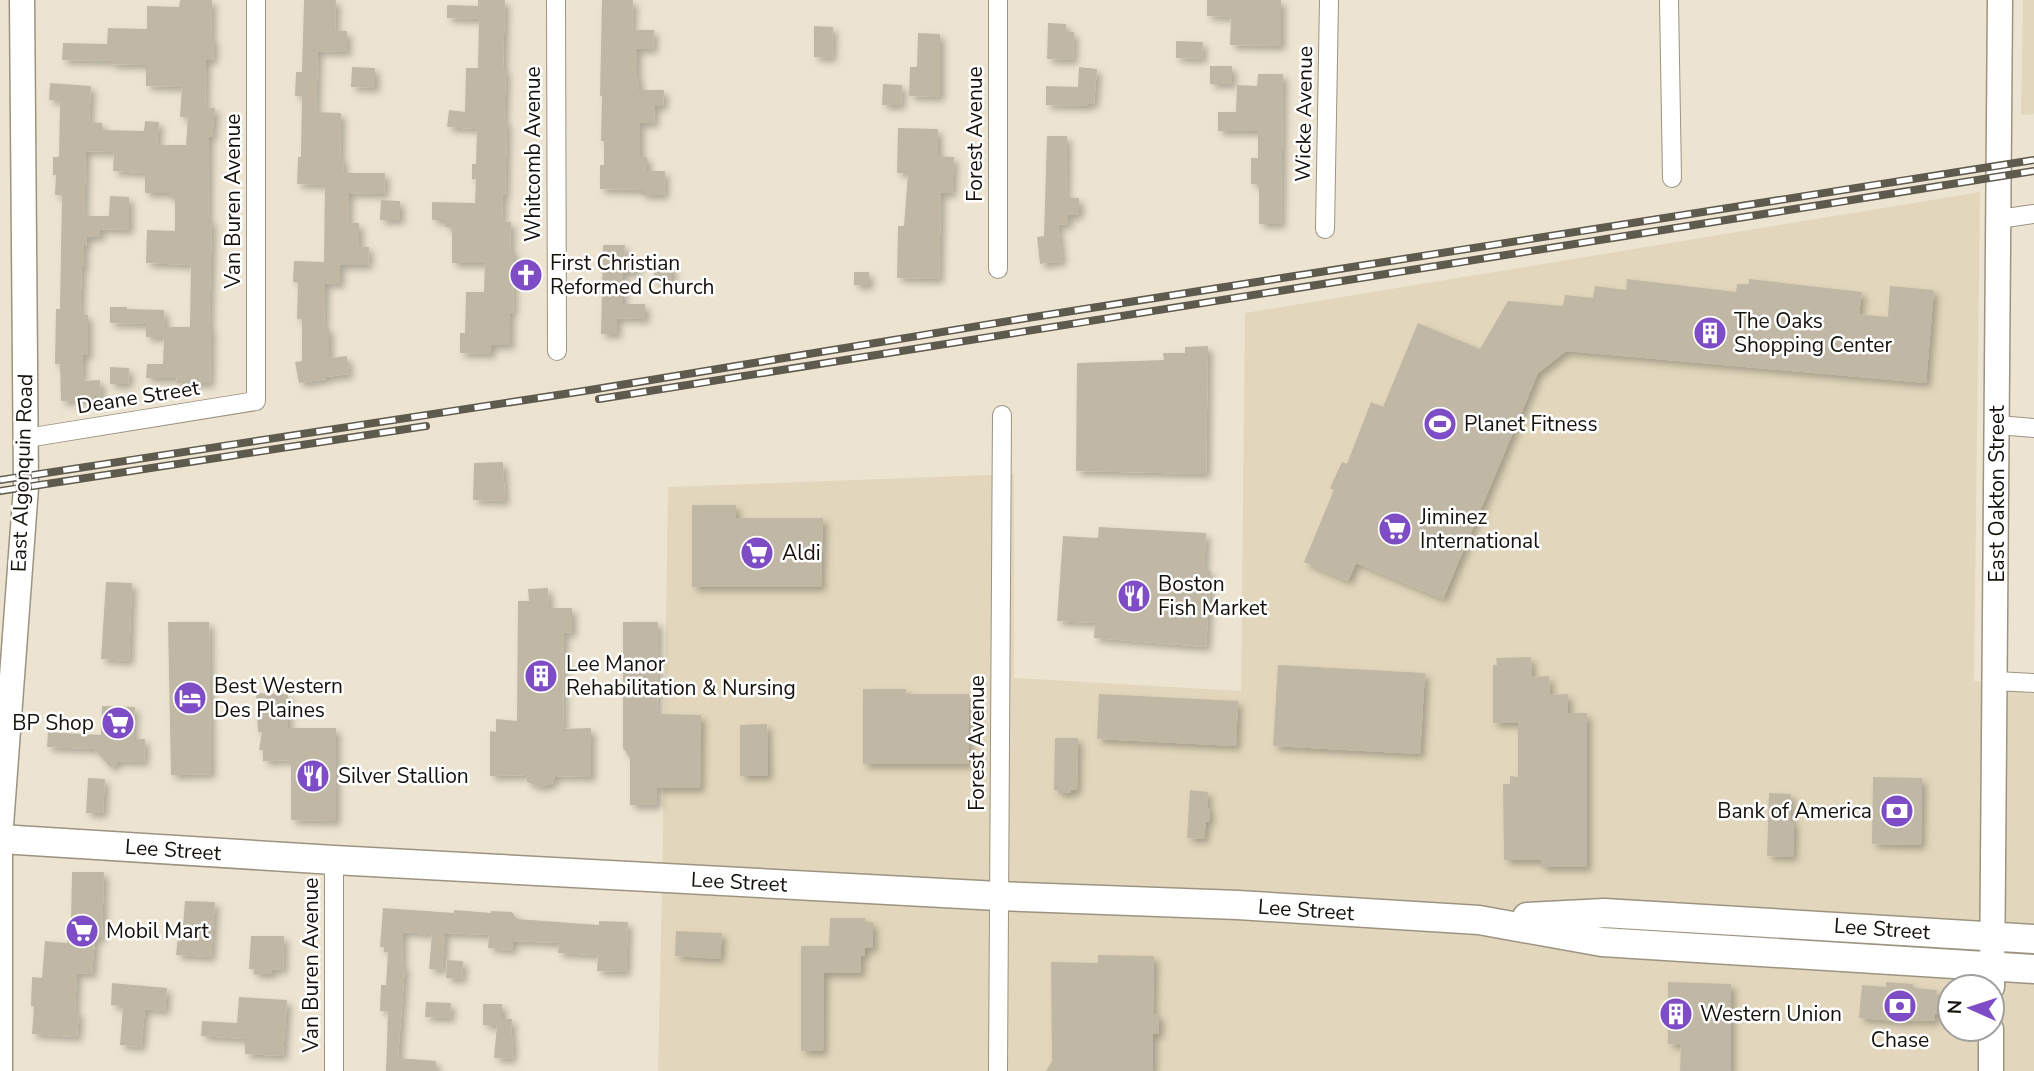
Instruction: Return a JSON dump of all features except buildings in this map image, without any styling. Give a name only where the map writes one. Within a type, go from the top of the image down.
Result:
[{"type":"main road","name":"Lee Street","points":[[0,839],[334,860],[998,896],[1238,905],[1479,920],[1602,942],[1958,973]]},
{"type":"main road","name":"Lee Street","points":[[1479,920],[1604,913],[2034,939]]},
{"type":"main road","name":"Lee Street","points":[[2006,974],[2034,969]]},
{"type":"street","name":"East Algonquin Road","points":[[1,1071],[0,839],[26,487],[27,438],[22,0]]},
{"type":"street","name":"Van Buren Avenue","points":[[256,0],[256,401]]},
{"type":"street","name":"Whitcomb Avenue","points":[[556,0],[557,351]]},
{"type":"street","name":"Forest Avenue","points":[[998,0],[998,269]]},
{"type":"street","name":"Wicke Avenue","points":[[1325,229],[1329,0]]},
{"type":"street","points":[[1669,0],[1672,178]]},
{"type":"street","name":"East Oakton Street","points":[[1992,973],[2000,0]]},
{"type":"street","points":[[1999,219],[2034,214]]},
{"type":"street","name":"Deane Street","points":[[27,438],[256,401]]},
{"type":"street","name":"Forest Avenue","points":[[998,1071],[1002,415]]},
{"type":"street","points":[[1998,425],[2034,428]]},
{"type":"street","points":[[1996,681],[2034,683]]},
{"type":"street","name":"Van Buren Avenue","points":[[334,860],[334,1071]]},
{"type":"street","points":[[1991,1043],[1991,1071]]},
{"type":"shaded area","points":[[2023,0],[2034,0],[2034,114],[2021,115]]},
{"type":"shaded area","points":[[1980,192],[1974,681],[2034,684],[2034,1071],[658,1071],[668,487],[1014,474],[1014,678],[1241,691],[1245,313]]},
{"type":"railway","points":[[0,480],[584,391],[1021,319],[2034,160]]},
{"type":"railway","points":[[599,399],[2034,171]]},
{"type":"railway","points":[[0,491],[426,426]]},
{"type":"place","name":"First Christian Reformed Church","points":[[526,275]]},
{"type":"place","name":"The Oaks Shopping Center","points":[[1710,333]]},
{"type":"place","name":"Planet Fitness","points":[[1440,424]]},
{"type":"place","name":"Jiminez International","points":[[1395,529]]},
{"type":"place","name":"Aldi","points":[[757,553]]},
{"type":"place","name":"Boston Fish Market","points":[[1134,596]]},
{"type":"place","name":"Lee Manor Rehabilitation & Nursing","points":[[541,676]]},
{"type":"place","name":"Best Western Des Plaines","points":[[190,698]]},
{"type":"place","name":"BP Shop","points":[[118,723]]},
{"type":"place","name":"Silver Stallion","points":[[313,776]]},
{"type":"place","name":"Bank of America","points":[[1897,811]]},
{"type":"place","name":"Mobil Mart","points":[[82,931]]},
{"type":"place","name":"Chase","points":[[1900,1006]]},
{"type":"place","name":"Western Union","points":[[1676,1014]]}]
